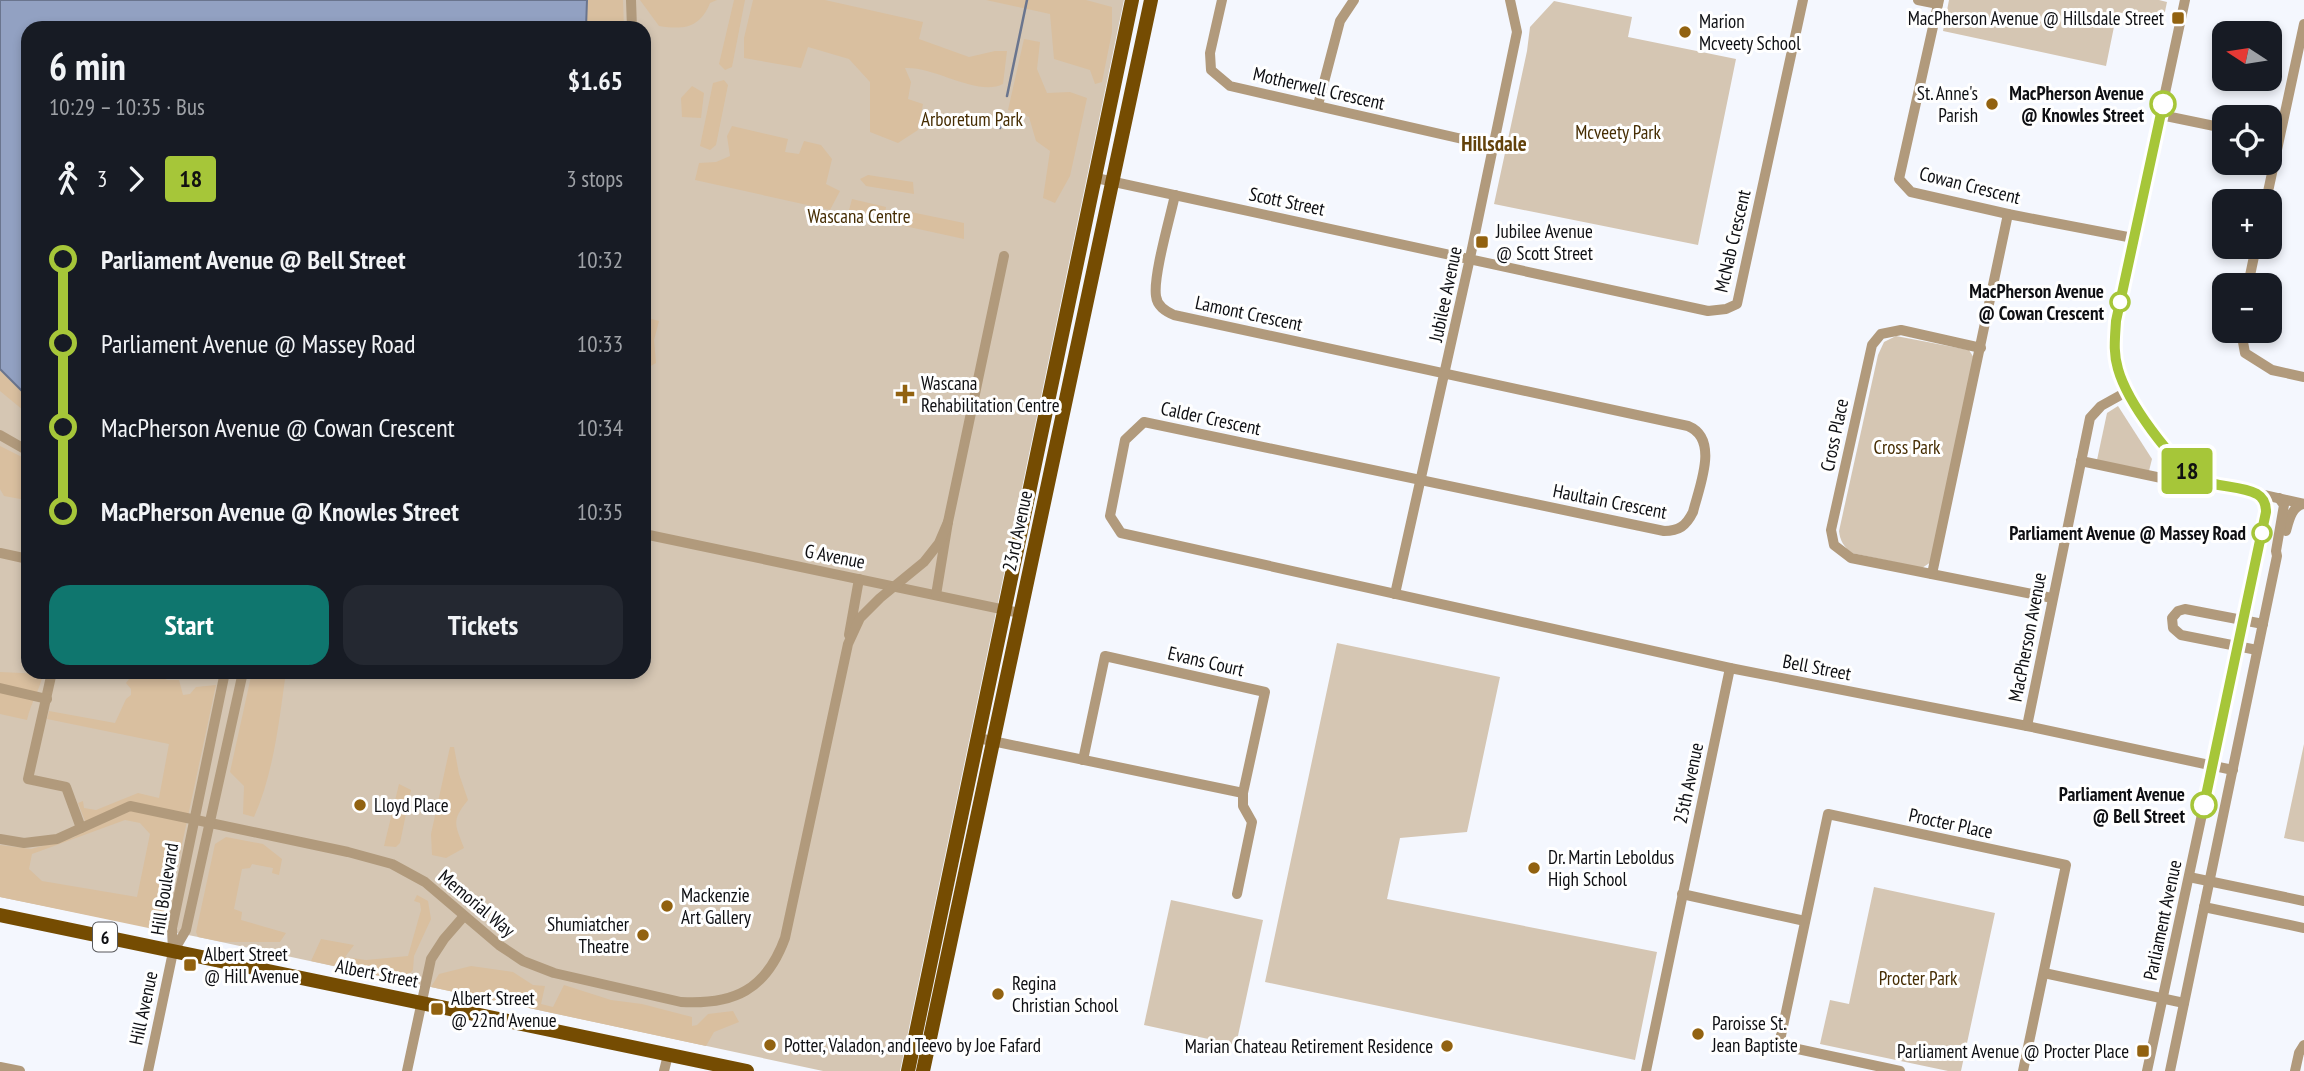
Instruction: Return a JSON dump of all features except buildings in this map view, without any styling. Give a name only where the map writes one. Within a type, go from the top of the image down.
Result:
[{"type":"main road","name":"23rd Avenue","points":[[1104,179],[1132,0]]},
{"type":"main road","name":"23rd Avenue","points":[[908,1071],[985,739],[1104,179],[1151,0]]},
{"type":"main road","name":"23rd Avenue","points":[[923,1071],[985,739]]},
{"type":"main road","name":"Albert Street","points":[[0,915],[747,1071]]},
{"type":"street","points":[[631,0],[632,21]]},
{"type":"street","name":"Motherwell Crescent","points":[[1222,0],[1210,53],[1211,70],[1230,86],[1493,146]]},
{"type":"street","points":[[1318,105],[1340,21],[1354,0]]},
{"type":"street","name":"Jubilee Avenue","points":[[1395,594],[1446,372],[1517,32],[1510,0]]},
{"type":"street","name":"McNab Crescent","points":[[1470,258],[1708,312],[1737,304],[1803,0]]},
{"type":"street","points":[[1918,0],[1938,2]]},
{"type":"street","points":[[2185,0],[2133,238],[2114,344],[2118,372],[2162,446],[2180,466],[2202,481]]},
{"type":"street","name":"Cowan Crescent","points":[[1938,2],[1899,179],[1912,192],[2133,238]]},
{"type":"street","points":[[2282,111],[2304,24]]},
{"type":"street","points":[[2161,116],[2212,126]]},
{"type":"street","name":"Scott Street","points":[[1104,179],[1470,258]]},
{"type":"street","name":"Lamont Crescent","points":[[1175,195],[1156,283],[1156,299],[1163,310],[1174,315],[1446,372]]},
{"type":"street","points":[[1931,574],[2008,214]]},
{"type":"street","name":"Memorial Way","points":[[936,595],[948,522],[1004,256]]},
{"type":"street","name":"Cross Place","points":[[1981,348],[1901,330],[1881,334],[1872,345],[1832,530],[1835,545],[1851,558],[2052,598]]},
{"type":"street","points":[[2243,343],[2245,354],[2273,370],[2304,377]]},
{"type":"street","name":"Haultain Crescent","points":[[1422,480],[1664,531],[1682,528],[1693,512],[1706,452],[1705,442],[1695,429],[1446,372]]},
{"type":"street","name":"MacPherson Avenue","points":[[2027,726],[2090,418],[2101,406],[2128,391]]},
{"type":"street","name":"Calder Crescent","points":[[1395,594],[1121,533],[1110,516],[1125,440],[1143,422],[1422,480]]},
{"type":"street","points":[[0,435],[21,447]]},
{"type":"street","points":[[2081,461],[2185,483],[2202,481],[2304,504]]},
{"type":"street","points":[[2255,493],[2264,500],[2266,512]]},
{"type":"street","points":[[2266,512],[2270,502],[2278,498]]},
{"type":"street","name":"Parliament Avenue","points":[[2277,556],[2284,505],[2278,498]]},
{"type":"street","name":"Parliament Avenue","points":[[2170,1071],[2277,556],[2293,511],[2304,504]]},
{"type":"street","name":"Parliament Avenue","points":[[2147,1071],[2266,512]]},
{"type":"street","name":"Memorial Way","points":[[0,839],[39,843],[57,839],[130,806],[336,849],[392,864],[425,883],[513,955],[554,973],[681,1002],[727,1000],[752,988],[772,967],[785,938],[848,644],[860,618],[924,562],[939,543],[948,522]]},
{"type":"street","name":"G Avenue","points":[[651,535],[1012,611]]},
{"type":"street","points":[[0,553],[21,558]]},
{"type":"street","points":[[848,644],[859,579]]},
{"type":"street","name":"Bell Street","points":[[1395,594],[1730,668],[2232,769]]},
{"type":"street","points":[[2258,650],[2181,635],[2173,628],[2172,618],[2178,611],[2185,609],[2263,624]]},
{"type":"street","name":"Evans Court","points":[[1083,760],[1105,656],[1265,692],[1243,793]]},
{"type":"street","name":"25th Avenue","points":[[1646,1071],[1730,668]]},
{"type":"street","points":[[51,679],[28,779],[66,787],[81,828]]},
{"type":"street","name":"Hill Boulevard","points":[[173,952],[172,928],[223,679]]},
{"type":"street","name":"Hill Boulevard","points":[[173,952],[186,930],[241,679]]},
{"type":"street","points":[[0,688],[47,699]]},
{"type":"street","points":[[985,739],[1243,793],[1243,806],[1252,822],[1237,894]]},
{"type":"street","name":"Procter Place","points":[[1900,1071],[1779,1045],[1828,814],[2066,866],[2023,1071]]},
{"type":"street","points":[[2189,877],[2304,901]]},
{"type":"street","points":[[1682,894],[1805,921]]},
{"type":"street","points":[[2204,907],[2304,928]]},
{"type":"street","points":[[407,1071],[431,959],[464,916]]},
{"type":"street","name":"Hill Avenue","points":[[148,1071],[173,952]]},
{"type":"street","points":[[2044,972],[2184,1003]]},
{"type":"street","points":[[2295,1071],[2299,1053],[2304,1045]]},
{"type":"street","points":[[664,1071],[668,1055]]},
{"type":"street","points":[[0,1067],[20,1071]]},
{"type":"green space","name":"Wascana Centre","points":[[0,0],[1124,0],[900,1071],[823,1071],[0,897]]},
{"type":"green space","points":[[587,0],[623,0],[624,21],[586,21]]},
{"type":"green space","points":[[640,0],[717,0],[710,3],[696,22],[676,28],[659,26]]},
{"type":"green space","points":[[734,0],[745,0],[732,67],[725,70],[719,64]]},
{"type":"green space","points":[[753,0],[825,0],[923,22],[919,39],[969,57],[1007,51],[1003,84],[981,87],[929,71],[905,68],[911,82],[908,99],[923,104],[918,130],[898,143],[870,132],[870,82],[849,59],[808,47],[801,68],[744,58],[744,38]]},
{"type":"green space","points":[[986,0],[1086,0],[1112,7],[1112,32],[1102,82],[1095,84],[1090,70],[1054,59],[1050,14]]},
{"type":"green space","points":[[1949,0],[2167,2],[2163,21],[2117,12],[2106,66],[1943,31]]},
{"type":"green space","name":"Mcveety Park","points":[[1554,1],[1632,17],[1628,37],[1736,59],[1698,245],[1494,204],[1530,27]]},
{"type":"green space","points":[[1024,39],[1040,42],[1037,69],[1047,93],[1070,92],[1087,98],[1070,176],[1055,203],[1043,198],[1050,151],[1036,141],[1029,117],[1008,110]]},
{"type":"green space","points":[[724,80],[728,85],[716,145],[710,150],[700,146],[713,83]]},
{"type":"green space","points":[[692,86],[704,93],[701,118],[682,117],[681,98]]},
{"type":"green space","points":[[732,126],[788,139],[785,152],[799,154],[804,141],[821,145],[832,159],[826,184],[840,191],[830,210],[695,180],[699,163],[716,162],[730,156],[727,136]]},
{"type":"green space","points":[[868,175],[913,182],[914,194],[866,186],[860,179]]},
{"type":"green space","points":[[852,199],[886,207],[884,221],[848,214]]},
{"type":"green space","points":[[906,211],[964,223],[964,239],[900,225]]},
{"type":"green space","points":[[651,319],[659,321],[654,340],[656,363],[651,366]]},
{"type":"green space","name":"Cross Park","points":[[1896,336],[1969,350],[1974,358],[1931,562],[1922,568],[1852,553],[1843,544],[1839,531],[1878,355],[1884,342]]},
{"type":"green space","points":[[0,369],[21,390],[21,408],[0,391]]},
{"type":"green space","points":[[2118,406],[2152,459],[2149,471],[2097,460],[2107,413]]},
{"type":"green space","points":[[0,446],[21,456],[21,499],[4,496],[0,489]]},
{"type":"green space","points":[[1337,643],[1500,677],[1467,832],[1400,838],[1387,899],[1657,952],[1635,1060],[1265,982]]},
{"type":"green space","points":[[0,672],[21,673],[21,679],[41,679],[27,720],[0,714]]},
{"type":"green space","points":[[129,679],[179,680],[183,695],[190,694],[196,687],[216,685],[165,924],[158,930],[0,897],[0,845],[31,849],[75,837],[85,821],[78,803],[83,801],[84,808],[96,810],[138,793],[159,798],[169,744],[47,719],[49,711],[115,723],[126,699],[131,695],[131,689],[126,683]],"holes":[[[125,820],[140,823],[150,834],[137,897],[42,881],[29,869],[32,854]]]},
{"type":"green space","points":[[250,679],[285,679],[271,764],[254,817],[243,814],[244,786],[230,772]]},
{"type":"green space","points":[[2304,744],[2304,842],[2284,838]]},
{"type":"green space","points":[[450,747],[454,747],[468,800],[456,823],[464,848],[446,858],[432,855],[431,834]]},
{"type":"green space","points":[[399,784],[411,790],[400,843],[396,847],[384,846]]},
{"type":"green space","points":[[226,837],[263,844],[282,859],[279,875],[272,873],[273,868],[252,864],[250,868],[242,869],[234,909],[242,912],[241,920],[286,933],[280,942],[223,942],[198,937],[196,932],[215,844]]},
{"type":"green space","name":"Procter Park","points":[[1874,887],[1995,913],[1961,1071],[1948,1071],[1820,1044],[1830,1000],[1849,1004]]},
{"type":"green space","points":[[417,895],[428,901],[431,919],[414,956],[413,970],[403,981],[311,961],[321,939],[354,945],[345,957],[366,960],[408,956],[421,910],[420,903],[414,901]]},
{"type":"green space","points":[[1171,900],[1263,920],[1236,1045],[1144,1025]]},
{"type":"green space","points":[[471,966],[513,972],[533,985],[545,986],[541,1004],[553,1007],[564,985],[611,1000],[642,1004],[692,1017],[692,1026],[697,1025],[708,1014],[733,1011],[739,1022],[714,1032],[706,1046],[431,987],[439,974]]},
{"type":"water","points":[[0,0],[587,0],[586,21],[21,21],[21,390],[0,369]]},
{"type":"waterway","points":[[1007,96],[1027,0]]},
{"type":"bus line","name":"18","points":[[2163,104],[2116,321],[2114,344],[2118,372],[2162,446],[2180,466],[2202,481],[2255,493],[2266,505],[2204,805]]},
{"type":"place","name":"MacPherson Avenue @ Hillsdale Street","points":[[2178,18]]},
{"type":"place","name":"Marion Mcveety School","points":[[1685,32]]},
{"type":"place","name":"St. Anne's Parish","points":[[1992,104]]},
{"type":"place","name":"MacPherson Avenue @ Knowles Street","points":[[2163,104]]},
{"type":"place","name":"Jubilee Avenue @ Scott Street","points":[[1482,242]]},
{"type":"place","name":"MacPherson Avenue @ Cowan Crescent","points":[[2120,302]]},
{"type":"place","name":"Wascana Rehabilitation Centre","points":[[905,394]]},
{"type":"place","name":"Parliament Avenue @ Massey Road","points":[[2262,533]]},
{"type":"place","name":"Lloyd Place","points":[[360,805]]},
{"type":"place","name":"Parliament Avenue @ Bell Street","points":[[2204,805]]},
{"type":"place","name":"Dr. Martin Leboldus High School","points":[[1534,868]]},
{"type":"place","name":"Mackenzie Art Gallery","points":[[667,906]]},
{"type":"place","name":"Shumiatcher Theatre","points":[[643,935]]},
{"type":"place","name":"Albert Street @ Hill Avenue","points":[[190,965]]},
{"type":"place","name":"Regina Christian School","points":[[998,994]]},
{"type":"place","name":"Albert Street @ 22nd Avenue","points":[[437,1009]]},
{"type":"place","name":"Paroisse St. Jean Baptiste","points":[[1698,1034]]},
{"type":"place","name":"Potter, Valadon, and Teevo by Joe Fafard","points":[[770,1045]]},
{"type":"place","name":"Marian Chateau Retirement Residence","points":[[1447,1046]]},
{"type":"place","name":"Parliament Avenue @ Procter Place","points":[[2143,1051]]},
{"type":"district","name":"Hillsdale","points":[[1494,143]]},
{"type":"park label","name":"Arboretum Park","points":[[972,119]]}]
